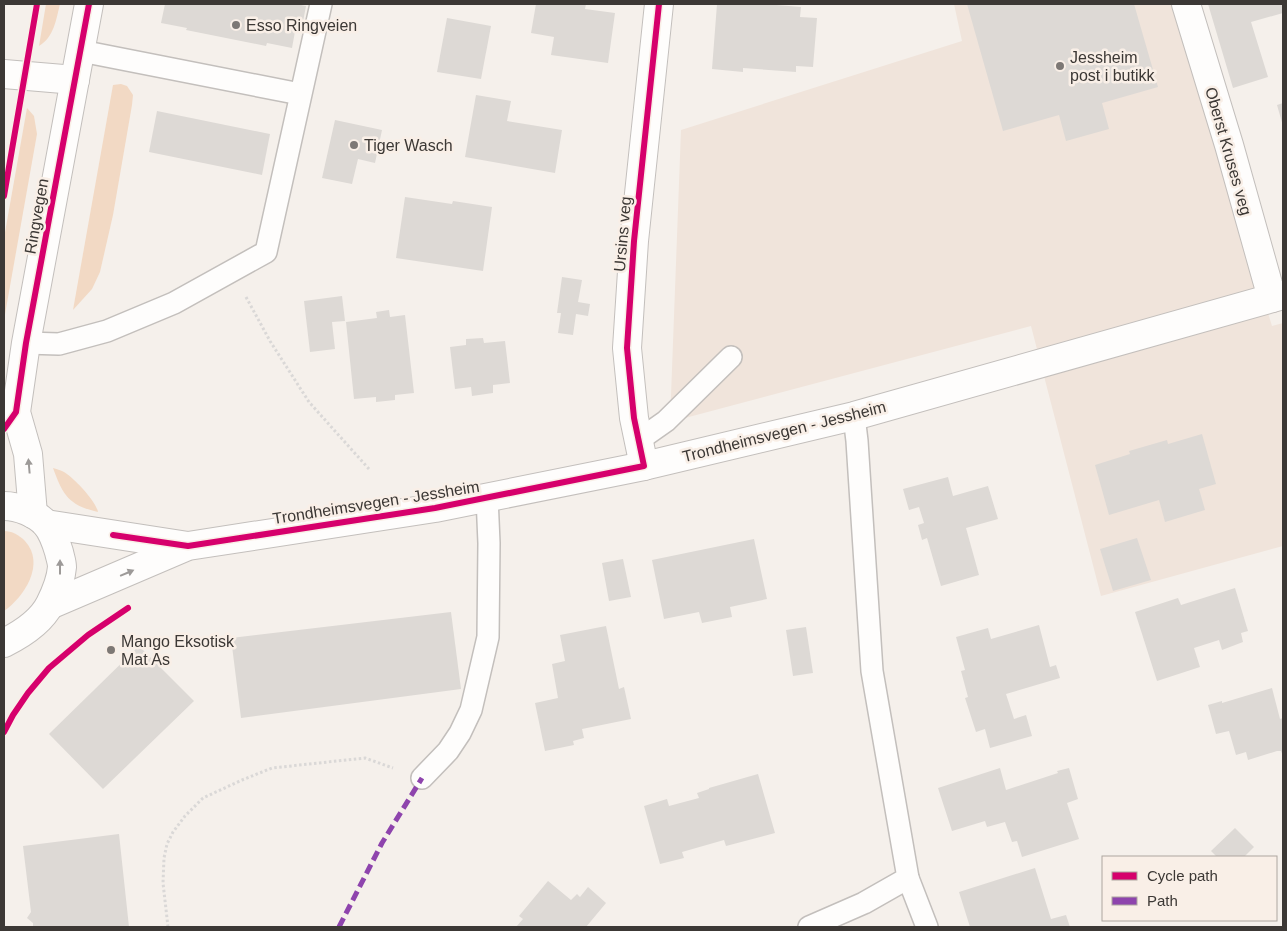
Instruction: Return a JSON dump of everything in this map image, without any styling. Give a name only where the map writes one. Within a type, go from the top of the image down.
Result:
[{"type":"main road","name":"Ringvegen","points":[[40,519],[28,454],[10,421],[89,4]]},
{"type":"main road","name":"Ursins veg","points":[[641,453],[634,418],[627,348],[634,241],[659,4]]},
{"type":"main road","name":"Oberst Kruses veg","points":[[1186,4],[1277,297]]},
{"type":"main road","points":[[4,74],[75,80]]},
{"type":"main road","name":"Trondheimsvegen - Jessheim","points":[[50,605],[188,546],[435,508],[487,497],[641,453],[854,416],[1277,297]]},
{"type":"main road","name":"Trondheimsvegen - Jessheim","points":[[4,506],[10,506],[40,519],[188,546]]},
{"type":"main road","points":[[4,643],[19,635],[39,619],[50,605],[59,585],[62,565],[55,540],[40,519]]},
{"type":"lane","points":[[26,343],[59,344],[107,331],[174,303],[266,252],[321,4]]},
{"type":"lane","points":[[81,51],[300,94]]},
{"type":"lane","points":[[641,453],[666,421],[731,357]]},
{"type":"lane","points":[[854,416],[872,671],[908,878],[927,927]]},
{"type":"lane","points":[[422,778],[448,751],[460,733],[471,710],[488,637],[489,543],[487,497]]},
{"type":"lane","points":[[809,927],[864,903],[908,878]]},
{"type":"path","points":[[231,272],[270,341],[309,402],[369,469]]},
{"type":"path","points":[[168,927],[162,883],[167,844],[184,816],[203,798],[272,768],[365,758],[422,778]]},
{"type":"shaded area","points":[[46,4],[60,4],[56,22],[51,33],[39,46]]},
{"type":"shaded area","points":[[954,4],[1172,4],[1272,326],[1283,323],[1283,546],[1101,596],[1031,326],[670,422],[681,130],[962,41]]},
{"type":"shaded area","points":[[121,84],[127,86],[133,95],[113,215],[100,272],[92,289],[73,310],[113,85]]},
{"type":"shaded area","points":[[27,108],[34,116],[37,134],[4,320],[4,238]]},
{"type":"shaded area","points":[[53,468],[64,472],[79,484],[89,496],[98,512],[80,506],[68,498]]},
{"type":"shaded area","points":[[4,531],[15,534],[25,541],[31,550],[33,570],[25,589],[12,605],[4,611]]},
{"type":"building","name":"Esso Ringveien","points":[[165,4],[301,4],[306,6],[302,27],[296,26],[292,48],[267,43],[266,46],[161,23]]},
{"type":"building","points":[[536,4],[586,4],[585,9],[615,13],[608,63],[551,55],[554,37],[531,33]]},
{"type":"building","points":[[717,4],[764,4],[801,7],[800,17],[817,18],[813,67],[796,66],[796,72],[743,68],[743,72],[712,69]]},
{"type":"building","points":[[967,4],[1134,4],[1158,87],[1102,103],[1109,129],[1066,141],[1059,115],[1003,131]]},
{"type":"building","points":[[1208,4],[1283,4],[1283,13],[1251,22],[1268,77],[1233,88]]},
{"type":"building","points":[[447,18],[491,26],[481,79],[437,72]]},
{"type":"building","points":[[476,95],[511,101],[507,121],[562,130],[555,173],[465,157]]},
{"type":"building","points":[[1283,103],[1283,126],[1277,105]]},
{"type":"building","points":[[157,111],[270,134],[262,175],[149,152]]},
{"type":"building","name":"Tiger Wasch","points":[[335,120],[382,130],[375,163],[358,159],[352,184],[322,178]]},
{"type":"building","points":[[405,197],[452,204],[453,201],[492,207],[483,271],[396,258]]},
{"type":"building","points":[[562,277],[582,280],[578,302],[590,304],[588,316],[576,314],[573,335],[558,333],[561,313],[557,313]]},
{"type":"building","points":[[342,296],[345,321],[332,322],[335,349],[310,352],[304,301]]},
{"type":"building","points":[[389,310],[390,317],[405,315],[414,393],[395,395],[395,400],[376,402],[376,397],[354,399],[346,322],[377,318],[376,312]]},
{"type":"building","points":[[483,338],[484,343],[505,341],[510,383],[493,385],[493,393],[472,396],[471,387],[455,389],[450,347],[466,345],[466,339]]},
{"type":"building","points":[[1202,434],[1216,484],[1199,489],[1205,510],[1165,522],[1159,500],[1109,515],[1095,465],[1130,454],[1129,451],[1167,440],[1168,444]]},
{"type":"building","points":[[948,477],[953,496],[988,486],[998,519],[966,528],[979,575],[941,586],[927,538],[922,540],[918,525],[924,523],[919,507],[909,510],[903,489]]},
{"type":"building","points":[[1137,538],[1151,580],[1113,591],[1100,549]]},
{"type":"building","points":[[754,539],[767,599],[730,607],[732,617],[702,623],[699,612],[664,619],[652,560]]},
{"type":"building","points":[[623,559],[631,597],[609,601],[602,563]]},
{"type":"building","points":[[1235,588],[1248,631],[1241,633],[1243,642],[1222,650],[1219,640],[1194,648],[1200,667],[1157,681],[1135,612],[1178,598],[1181,605]]},
{"type":"building","points":[[451,612],[461,689],[241,718],[231,638]]},
{"type":"building","points":[[1039,625],[1050,667],[1056,665],[1060,678],[1006,694],[1014,719],[1026,715],[1032,736],[990,748],[985,729],[976,732],[965,698],[968,697],[961,671],[965,670],[956,637],[988,628],[991,639]]},
{"type":"building","points":[[606,626],[619,689],[624,687],[631,719],[582,729],[584,738],[573,741],[574,745],[545,751],[535,703],[558,698],[552,664],[565,661],[560,635]]},
{"type":"building","points":[[806,627],[813,673],[793,676],[786,630]]},
{"type":"building","points":[[139,646],[194,701],[103,789],[49,734]]},
{"type":"building","points":[[1272,688],[1280,719],[1283,718],[1283,756],[1281,751],[1248,760],[1246,752],[1236,755],[1229,731],[1216,734],[1208,705],[1222,701],[1222,703]]},
{"type":"building","points":[[1000,768],[1006,790],[1069,768],[1078,799],[1067,803],[1079,839],[1022,857],[1017,841],[1012,842],[1005,822],[987,827],[985,821],[952,831],[938,788]]},
{"type":"building","points":[[758,774],[775,833],[726,846],[724,840],[682,852],[684,858],[660,864],[644,806],[667,799],[669,806],[699,798],[697,793],[709,788]]},
{"type":"building","points":[[1235,828],[1254,847],[1245,856],[1216,856],[1211,851]]},
{"type":"building","points":[[119,834],[129,927],[33,927],[33,923],[27,918],[31,912],[23,846]]},
{"type":"building","points":[[1035,868],[1051,919],[1066,915],[1070,927],[970,927],[959,892]]},
{"type":"building","points":[[548,881],[571,900],[577,894],[580,897],[588,887],[606,903],[586,927],[516,927],[523,919],[519,916]]},
{"type":"marked path","points":[[339,927],[382,843],[422,778]]},
{"type":"cycle path","points":[[4,196],[37,4]]},
{"type":"cycle path","points":[[4,429],[16,412],[26,343],[89,4]]},
{"type":"cycle path","points":[[113,535],[188,546],[435,508],[644,466],[634,418],[627,348],[634,241],[659,4]]},
{"type":"cycle path","points":[[4,732],[28,693],[49,668],[88,635],[128,608]]},
{"type":"place","name":"Esso Ringveien","points":[[236,25]]},
{"type":"place","name":"Jessheim post i butikk","points":[[1060,66]]},
{"type":"place","name":"Tiger Wasch","points":[[354,145]]},
{"type":"place","name":"Mango Eksotisk Mat As","points":[[111,650]]}]
